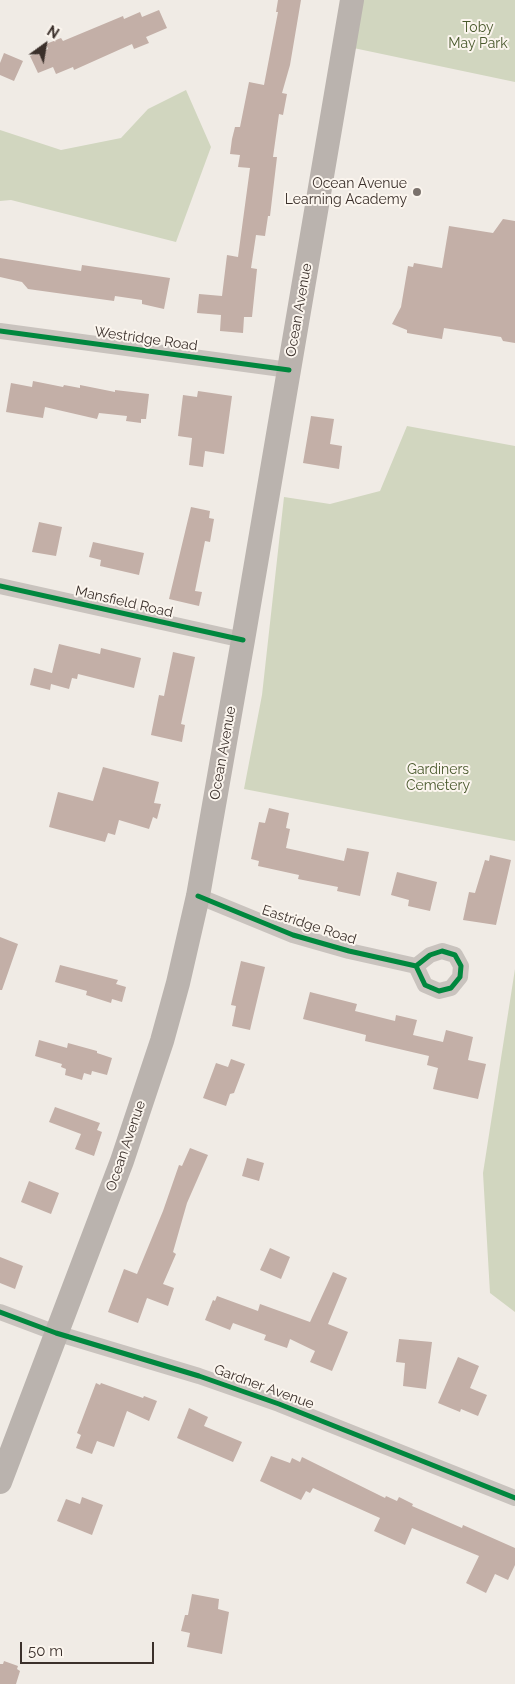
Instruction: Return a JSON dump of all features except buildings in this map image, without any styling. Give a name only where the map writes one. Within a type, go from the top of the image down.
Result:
[{"type":"main road","name":"Ocean Avenue","points":[[0,1482],[122,1161],[162,1041],[178,983],[198,896],[352,0]]},
{"type":"street","name":"Westridge Road","points":[[0,331],[289,370]]},
{"type":"street","name":"Mansfield Road","points":[[0,586],[243,640]]},
{"type":"street","name":"Eastridge Road","points":[[198,896],[293,935],[349,951],[416,966]]},
{"type":"street","name":"Gardner Avenue","points":[[0,1312],[56,1333],[199,1376],[279,1404],[515,1498]]},
{"type":"green space","name":"Toby May Park","points":[[352,0],[515,0],[515,82],[344,46]]},
{"type":"green space","points":[[186,90],[211,147],[176,242],[11,200],[0,201],[0,130],[61,150],[121,138],[148,109]]},
{"type":"green space","name":"Gardiners Cemetery","points":[[407,426],[515,446],[515,841],[244,789],[262,695],[284,497],[330,504],[380,491]]},
{"type":"green space","points":[[515,969],[515,1312],[490,1293],[483,1173]]},
{"type":"cycle path","points":[[0,331],[289,370]]},
{"type":"cycle path","points":[[0,586],[243,640]]},
{"type":"cycle path","points":[[198,896],[293,935],[349,951],[416,966],[425,985],[439,991],[451,988],[460,977],[461,966],[455,955],[442,951],[430,955],[416,966]]},
{"type":"cycle path","points":[[0,1312],[56,1333],[199,1376],[279,1404],[515,1498]]},
{"type":"place","name":"Ocean Avenue Learning Academy","points":[[417,192]]}]
